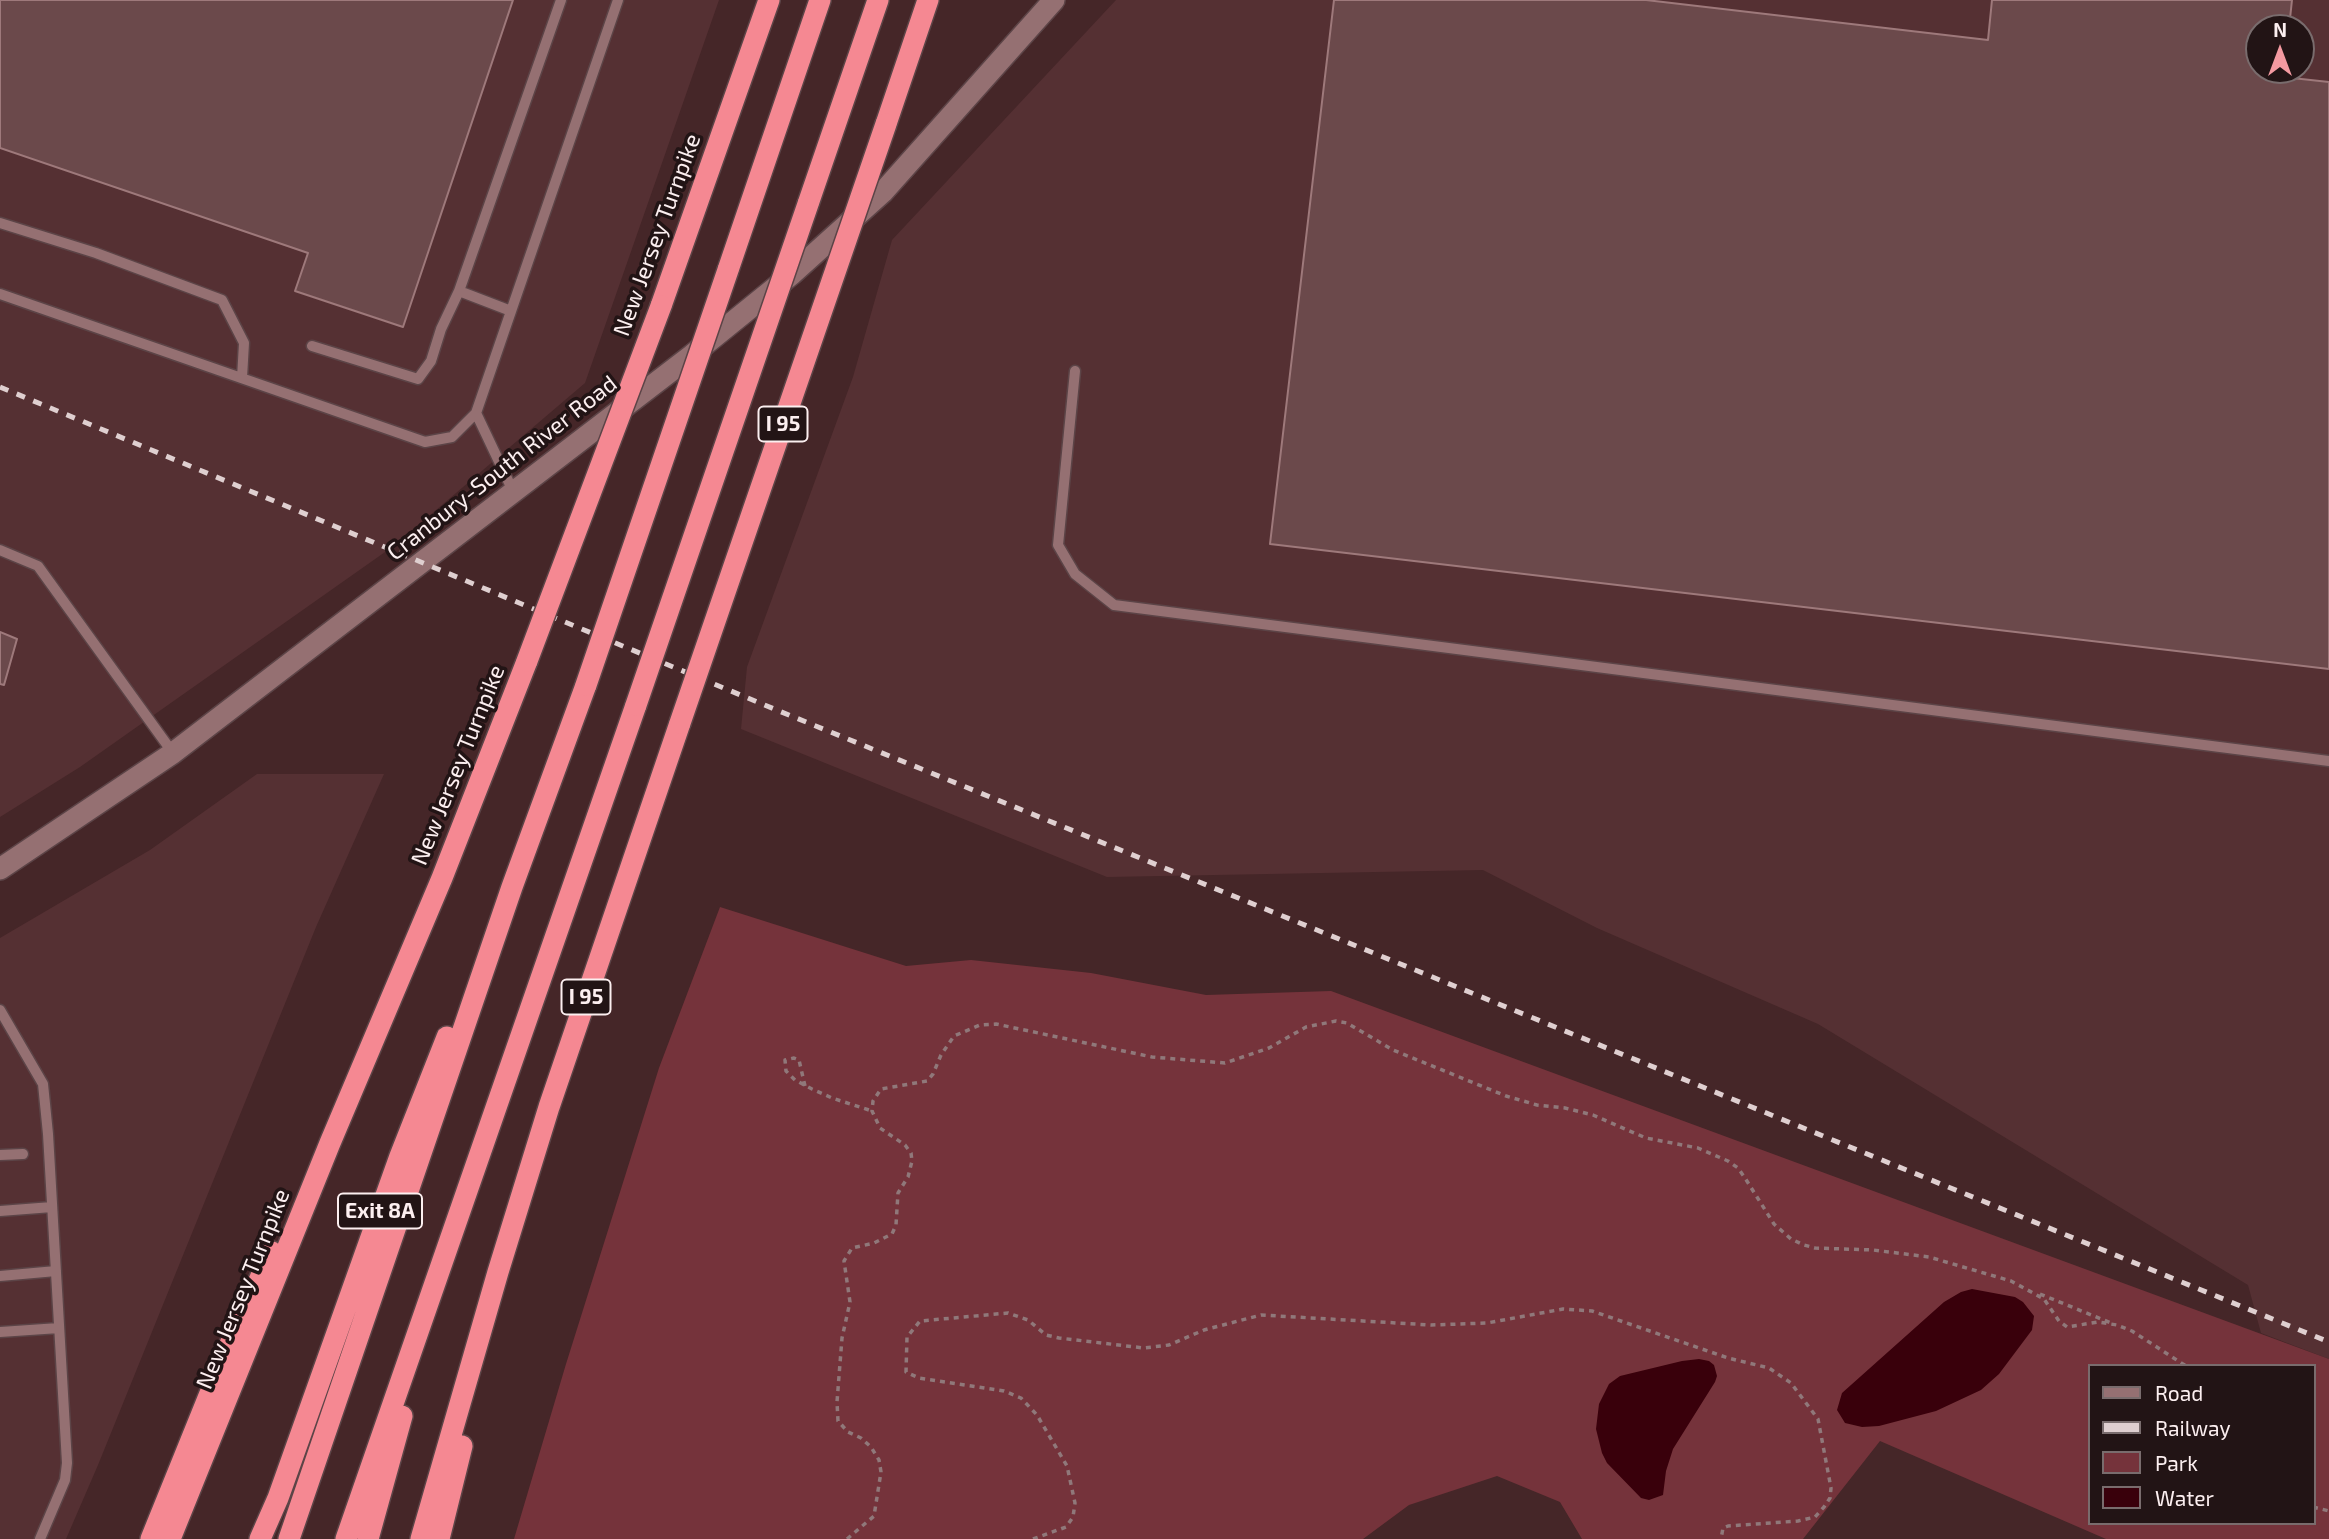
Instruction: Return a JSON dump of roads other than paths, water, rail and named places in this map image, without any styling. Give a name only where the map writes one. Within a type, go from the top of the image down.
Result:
[{"type":"highway","name":"New Jersey Turnpike","points":[[170,1539],[330,1143],[442,878],[527,662],[661,306],[769,0]]},
{"type":"highway","points":[[289,1539],[512,887],[586,685],[821,0]]},
{"type":"highway","name":"I 95","points":[[346,1539],[636,705],[877,0]]},
{"type":"highway","name":"I 95","points":[[421,1539],[549,1107],[929,0]]},
{"type":"highway","name":"Exit 8A","points":[[260,1539],[278,1498],[422,1099],[512,887]]},
{"type":"highway","name":"Exit 8A","points":[[151,1539],[242,1317],[273,1250],[330,1143]]},
{"type":"highway","points":[[368,1539],[461,1206]]},
{"type":"highway","points":[[439,1539],[467,1423],[498,1272]]},
{"type":"main road","name":"Cranbury-South River Road","points":[[0,869],[173,753],[772,290],[883,192],[1054,0]]},
{"type":"lane","points":[[312,346],[418,379],[431,361],[441,329],[459,291],[561,0]]},
{"type":"lane","points":[[0,294],[425,442],[452,437],[476,413],[618,0]]},
{"type":"lane","points":[[0,223],[96,253],[222,300],[244,343],[242,378]]},
{"type":"lane","points":[[459,291],[511,311]]},
{"type":"lane","points":[[1075,372],[1058,545],[1075,574],[1114,605],[2329,761]]},
{"type":"lane","points":[[476,413],[513,491]]},
{"type":"lane","points":[[0,550],[38,566],[173,753]]},
{"type":"lane","points":[[0,1010],[43,1084],[67,1463],[65,1480],[40,1539]]},
{"type":"lane","points":[[0,1155],[23,1154]]},
{"type":"lane","points":[[0,1211],[52,1208]]},
{"type":"lane","points":[[0,1276],[56,1271]]},
{"type":"lane","points":[[0,1332],[60,1328]]},
{"type":"water","points":[[1972,1289],[2015,1297],[2023,1302],[2034,1316],[2032,1330],[1999,1374],[1981,1390],[1936,1411],[1879,1426],[1862,1427],[1845,1423],[1837,1410],[1842,1393],[1944,1302]]},
{"type":"water","points":[[1699,1359],[1714,1365],[1717,1376],[1715,1382],[1673,1449],[1666,1471],[1663,1495],[1649,1500],[1641,1498],[1607,1463],[1602,1453],[1596,1429],[1599,1404],[1609,1384],[1620,1376]]},
{"type":"railway","points":[[0,387],[779,711],[2329,1342]]}]
